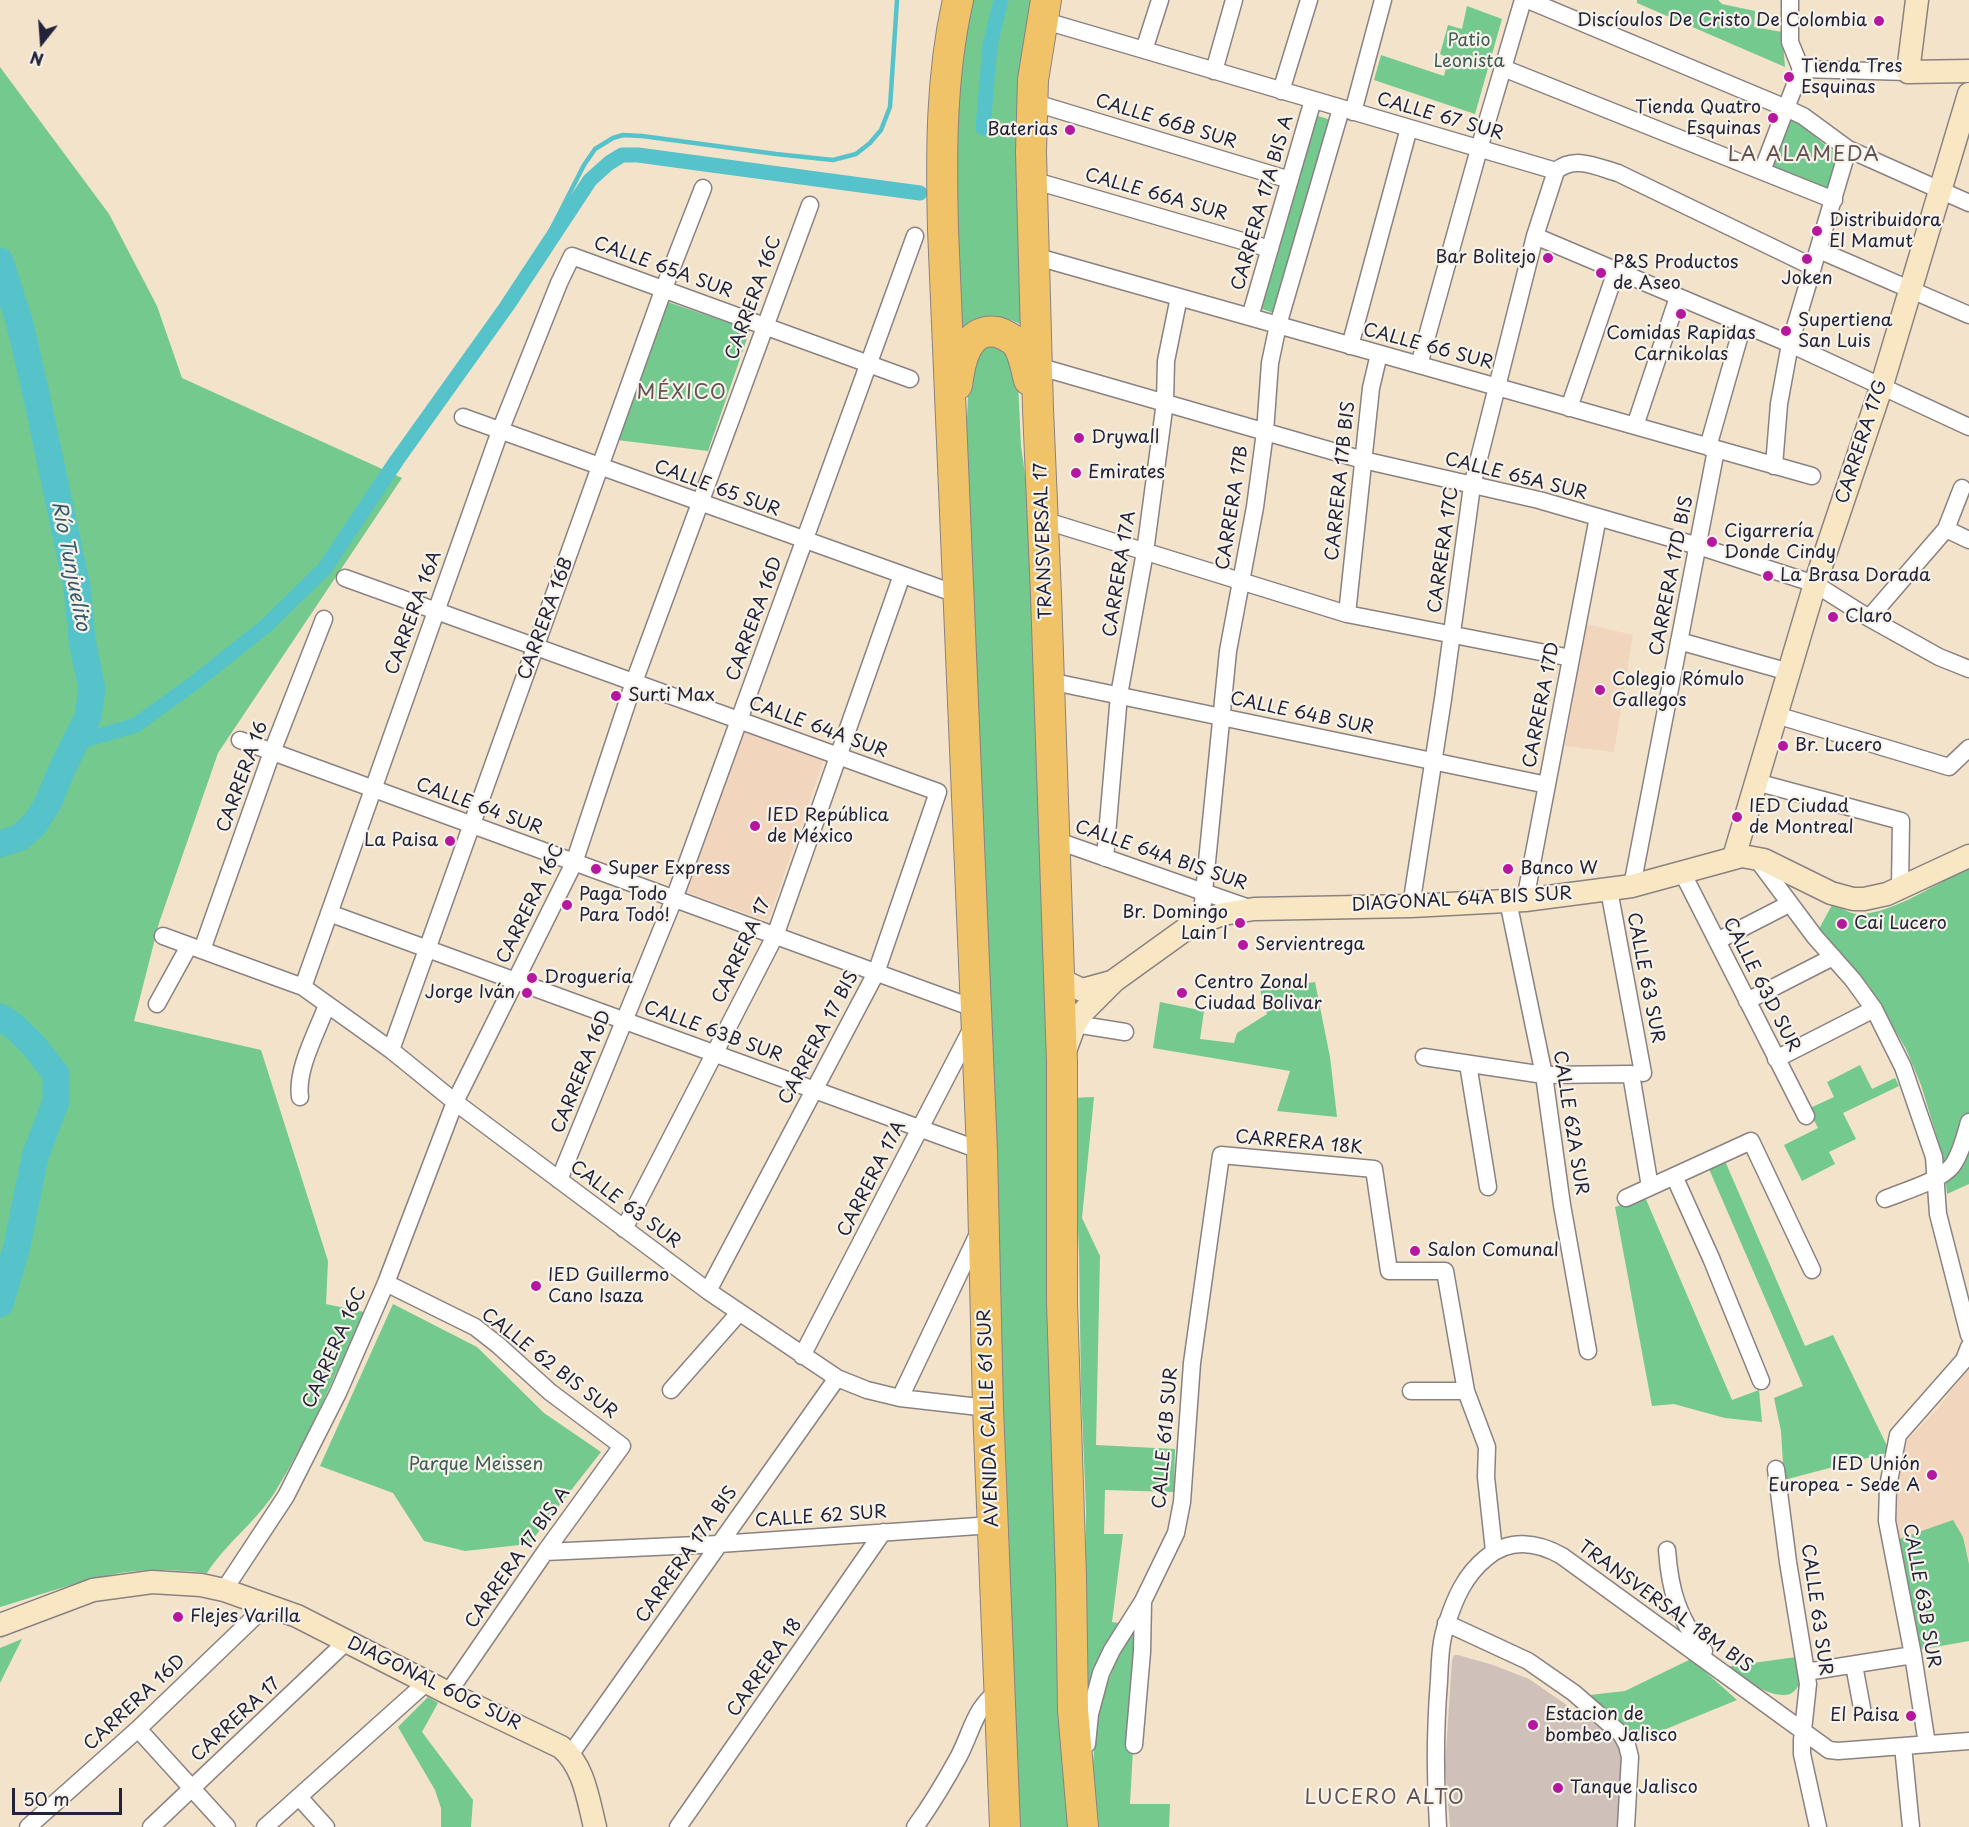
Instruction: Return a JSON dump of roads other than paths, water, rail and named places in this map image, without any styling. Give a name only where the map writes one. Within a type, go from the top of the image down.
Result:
[{"type":"highway","points":[[956,6],[945,96],[942,183],[944,292],[976,1015]]},
{"type":"highway","name":"TRANSVERSAL 17","points":[[1044,10],[1033,80],[1032,180],[1062,1062]]},
{"type":"highway","points":[[951,428],[958,376],[964,352],[973,338],[980,334],[996,332],[1004,334],[1017,344],[1038,409]]},
{"type":"highway","name":"AVENIDA CALLE 61 SUR","points":[[976,1015],[992,1525],[1005,1827]]},
{"type":"highway","points":[[1062,1062],[1062,1302],[1072,1598],[1073,1710],[1082,1820]]},
{"type":"street","points":[[1144,50],[1160,0]]},
{"type":"street","points":[[1215,71],[1234,0]]},
{"type":"street","points":[[1281,91],[1309,0]]},
{"type":"street","name":"CARRERA 17B","points":[[1201,922],[1228,651],[1255,507],[1265,432],[1269,363],[1278,325],[1383,0]]},
{"type":"street","points":[[1419,365],[1523,0]]},
{"type":"street","points":[[1528,0],[1786,108],[1803,116],[1848,149],[1969,203]]},
{"type":"street","points":[[1762,171],[1801,69],[1790,42],[1790,0]]},
{"type":"street","points":[[1908,72],[1917,0]]},
{"type":"street","name":"CALLE 67 SUR","points":[[1044,10],[1144,50],[1556,171]]},
{"type":"street","points":[[1503,68],[1834,200]]},
{"type":"street","points":[[1801,69],[1908,72],[1969,70]]},
{"type":"street","name":"CARRERA 17G","points":[[1734,857],[1815,584],[1881,388],[1969,94]]},
{"type":"street","name":"CARRERA 17A BIS A","points":[[1250,317],[1313,100]]},
{"type":"street","name":"CALLE 66B SUR","points":[[1032,102],[1290,180]]},
{"type":"street","points":[[1350,346],[1409,128]]},
{"type":"street","points":[[1774,466],[1779,404],[1790,344],[1848,149]]},
{"type":"street","points":[[1556,171],[1571,162],[1588,164],[1618,173],[1813,267]]},
{"type":"street","name":"CARRERA 17C","points":[[1411,906],[1443,699],[1472,486],[1535,236],[1556,171]]},
{"type":"street","name":"CALLE 66A SUR","points":[[1032,180],[1270,249]]},
{"type":"street","name":"CARRERA 16B","points":[[391,1050],[664,288],[703,188]]},
{"type":"street","name":"CARRERA 16C","points":[[224,1590],[286,1496],[338,1393],[386,1283],[455,1102],[574,863],[634,682],[810,206]]},
{"type":"street","name":"CARRERA 16D","points":[[559,1180],[674,899],[915,236]]},
{"type":"street","points":[[1535,236],[1790,344],[1969,427]]},
{"type":"street","points":[[1819,250],[1969,315]]},
{"type":"street","name":"CALLE 65A SUR","points":[[572,256],[910,379]]},
{"type":"street","name":"CARRERA 16A","points":[[303,987],[500,431],[572,256]]},
{"type":"street","name":"CALLE 66 SUR","points":[[1034,256],[1812,476]]},
{"type":"street","points":[[1569,408],[1616,270]]},
{"type":"street","name":"CARRERA 17A","points":[[1105,858],[1119,695],[1145,552],[1165,402],[1166,362],[1179,297]]},
{"type":"street","points":[[1635,426],[1678,297]]},
{"type":"street","name":"CARRERA 17D BIS","points":[[1632,886],[1698,546],[1712,448],[1743,324]]},
{"type":"street","name":"CARRERA 17B BIS","points":[[1347,614],[1362,460],[1371,388],[1379,354]]},
{"type":"street","name":"CALLE 65A SUR","points":[[1037,366],[1362,460],[1539,500],[1698,546],[1815,584],[1869,618],[1939,657],[1969,669]]},
{"type":"street","name":"CALLE 65 SUR","points":[[463,417],[700,504],[959,595]]},
{"type":"street","points":[[1869,618],[1946,529],[1962,488]]},
{"type":"street","name":"CARRERA 17D","points":[[1517,900],[1547,785],[1598,518]]},
{"type":"street","points":[[1043,520],[1347,614],[1571,658]]},
{"type":"street","points":[[1946,529],[1969,540]]},
{"type":"street","name":"CARRERA 17","points":[[624,1229],[775,936],[902,575]]},
{"type":"street","name":"CALLE 64A SUR","points":[[345,578],[938,792]]},
{"type":"street","name":"CARRERA 16","points":[[157,1004],[195,948],[324,619]]},
{"type":"street","points":[[1679,640],[1789,672]]},
{"type":"street","name":"CALLE 64B SUR","points":[[1049,681],[1547,785]]},
{"type":"street","points":[[1776,715],[1949,767],[1969,748]]},
{"type":"street","name":"CALLE 64 SUR","points":[[240,740],[876,973],[976,1015]]},
{"type":"street","points":[[1756,782],[1901,821],[1900,888]]},
{"type":"street","name":"CARRERA 17 BIS","points":[[708,1291],[876,973],[938,792]]},
{"type":"street","name":"CALLE 64A BIS SUR","points":[[1054,840],[1254,909]]},
{"type":"street","points":[[1756,858],[1842,897],[1872,898],[1900,888],[1969,856]]},
{"type":"street","name":"DIAGONAL 64A BIS SUR","points":[[1115,980],[1190,926],[1222,914],[1254,909],[1411,906],[1517,900],[1632,886],[1734,857],[1756,858]]},
{"type":"street","points":[[1756,858],[1789,904],[1853,980],[1874,1009],[1912,1087],[1934,1157],[1935,1199],[1969,1335]]},
{"type":"street","name":"CALLE 63D SUR","points":[[1682,872],[1806,1116]]},
{"type":"street","name":"CALLE 63 SUR","points":[[1609,890],[1637,1074],[1650,1187]]},
{"type":"street","name":"CALLE 62A SUR","points":[[1517,900],[1562,1205],[1588,1351]]},
{"type":"street","points":[[1717,941],[1789,904]]},
{"type":"street","name":"CALLE 63B SUR","points":[[329,913],[982,1151]]},
{"type":"street","name":"CALLE 63 SUR","points":[[163,936],[303,987],[391,1050],[455,1102],[708,1291],[837,1378],[867,1390],[900,1398],[988,1408]]},
{"type":"street","points":[[1747,1001],[1833,957]]},
{"type":"street","points":[[1059,979],[1082,990],[1115,980]]},
{"type":"street","points":[[1062,1062],[1075,1024],[1090,1004],[1115,980]]},
{"type":"street","points":[[300,1097],[298,1085],[301,1072],[327,1005]]},
{"type":"street","points":[[1776,1059],[1874,1009]]},
{"type":"street","name":"CARRERA 17A","points":[[802,1356],[976,1015]]},
{"type":"street","points":[[1075,1024],[1125,1032]]},
{"type":"street","points":[[1424,1057],[1544,1075],[1637,1074]]},
{"type":"street","points":[[1468,1064],[1488,1187]]},
{"type":"street","points":[[1885,1199],[1936,1178],[1951,1167],[1968,1126]]},
{"type":"street","points":[[1626,1198],[1751,1141],[1812,1270]]},
{"type":"street","name":"CALLE 61B SUR","points":[[1082,1820],[1090,1714],[1097,1686],[1112,1650],[1143,1601],[1176,1533],[1182,1502],[1192,1363],[1221,1155]]},
{"type":"street","name":"CARRERA 18K","points":[[1221,1155],[1374,1169],[1389,1271],[1445,1271],[1466,1391]]},
{"type":"street","points":[[1674,1176],[1711,1258],[1761,1381]]},
{"type":"street","points":[[900,1398],[984,1222]]},
{"type":"street","name":"CALLE 62 BIS SUR","points":[[386,1283],[475,1327],[498,1344],[550,1392],[622,1446]]},
{"type":"street","points":[[671,1390],[739,1313]]},
{"type":"street","name":"CALLE 63B SUR","points":[[1927,1744],[1913,1655],[1887,1521],[1888,1494],[1898,1435],[1964,1360],[1969,1347]]},
{"type":"street","name":"CARRERA 17A BIS","points":[[570,1755],[837,1378]]},
{"type":"street","points":[[1411,1391],[1466,1391],[1487,1447],[1486,1477],[1494,1551],[1478,1564],[1464,1583],[1446,1623],[1440,1658],[1434,1767],[1438,1827]]},
{"type":"street","name":"CARRERA 17 BIS A","points":[[448,1693],[545,1552],[622,1446]]},
{"type":"street","name":"CALLE 63 SUR","points":[[1776,1469],[1806,1672],[1807,1693],[1802,1754],[1818,1827]]},
{"type":"street","name":"CALLE 62 SUR","points":[[545,1552],[719,1544],[992,1525]]},
{"type":"street","name":"CARRERA 18","points":[[678,1827],[884,1532]]},
{"type":"street","name":"TRANSVERSAL 18M BIS","points":[[1494,1551],[1502,1547],[1522,1544],[1543,1547],[1552,1551],[1650,1619],[1821,1745],[1838,1751],[1969,1741]]},
{"type":"street","points":[[1667,1550],[1669,1579],[1683,1620],[1692,1635],[1727,1676]]},
{"type":"street","points":[[0,1625],[93,1590],[121,1585],[173,1582],[224,1590]]},
{"type":"street","name":"DIAGONAL 60G SUR","points":[[224,1590],[297,1616],[448,1693],[550,1741],[570,1755]]},
{"type":"street","points":[[1134,1745],[1142,1652],[1143,1601]]},
{"type":"street","name":"CARRERA 16D","points":[[28,1827],[138,1729],[267,1605]]},
{"type":"street","points":[[1446,1623],[1528,1661],[1574,1693],[1621,1734],[1630,1757],[1626,1827]]},
{"type":"street","name":"CARRERA 17","points":[[151,1827],[347,1641]]},
{"type":"street","points":[[1806,1672],[1913,1655]]},
{"type":"street","points":[[1854,1665],[1862,1708]]},
{"type":"street","points":[[265,1827],[427,1682]]},
{"type":"street","points":[[915,1827],[960,1754],[982,1704],[989,1696],[1000,1690]]},
{"type":"street","points":[[138,1729],[227,1827]]},
{"type":"street","points":[[1903,1746],[1911,1827]]},
{"type":"street","points":[[570,1755],[585,1788],[595,1827]]},
{"type":"street","points":[[299,1797],[326,1827]]},
{"type":"waterway","points":[[532,267],[584,165],[595,149],[613,138],[623,135],[642,136],[833,160],[856,154],[881,130],[890,107],[897,0]]},
{"type":"waterway","points":[[983,128],[990,45],[1001,0]]},
{"type":"waterway","points":[[75,743],[136,725],[194,683],[267,625],[325,568],[397,460],[507,306],[590,180],[609,163],[622,155],[638,155],[920,193]]},
{"type":"waterway","name":"Río Tunjuelito","points":[[0,261],[19,321],[35,389],[77,587],[82,640],[92,689],[88,717],[48,803],[35,824],[19,838],[0,844]]},
{"type":"waterway","name":"Río Tunjuelito","points":[[0,1017],[15,1027],[34,1046],[56,1074],[56,1101],[35,1157],[17,1246],[0,1304]]},
{"type":"place","name":"Discíoulos De Cristo De Colombia","points":[[1879,21]]},
{"type":"place","name":"Tienda Tres Esquinas","points":[[1789,77]]},
{"type":"place","name":"Tienda Quatro Esquinas","points":[[1773,118]]},
{"type":"place","name":"Baterias","points":[[1070,130]]},
{"type":"place","name":"Distribuidora El Mamut","points":[[1817,231]]},
{"type":"place","name":"Bar Bolitejo","points":[[1548,258]]},
{"type":"place","name":"Joken","points":[[1807,259]]},
{"type":"place","name":"P&S Productos de Aseo","points":[[1601,273]]},
{"type":"place","name":"Comidas Rapidas Carnikolas","points":[[1681,314]]},
{"type":"place","name":"Supertiena San Luis","points":[[1786,331]]},
{"type":"place","name":"Drywall","points":[[1079,438]]},
{"type":"place","name":"Emirates","points":[[1076,473]]},
{"type":"place","name":"Cigarrería Donde Cindy","points":[[1712,542]]},
{"type":"place","name":"La Brasa Dorada","points":[[1768,576]]},
{"type":"place","name":"Claro","points":[[1833,617]]},
{"type":"place","name":"Colegio Rómulo Gallegos","points":[[1600,690]]},
{"type":"place","name":"Surti Max","points":[[616,696]]},
{"type":"place","name":"Br. Lucero","points":[[1783,746]]},
{"type":"place","name":"IED Ciudad de Montreal","points":[[1737,817]]},
{"type":"place","name":"IED República de México","points":[[755,826]]},
{"type":"place","name":"La Paisa","points":[[450,841]]},
{"type":"place","name":"Super Express","points":[[596,869]]},
{"type":"place","name":"Banco W","points":[[1508,869]]},
{"type":"place","name":"Paga Todo Para Todo!","points":[[567,905]]},
{"type":"place","name":"Br. Domingo Lain I","points":[[1240,923]]},
{"type":"place","name":"Cai Lucero","points":[[1842,924]]},
{"type":"place","name":"Servientrega","points":[[1243,945]]},
{"type":"place","name":"Droguería","points":[[532,978]]},
{"type":"place","name":"Jorge Iván","points":[[527,993]]},
{"type":"place","name":"Centro Zonal Ciudad Bolivar","points":[[1182,993]]},
{"type":"place","name":"Salon Comunal","points":[[1415,1251]]},
{"type":"place","name":"IED Guillermo Cano Isaza","points":[[536,1286]]},
{"type":"place","name":"IED Unión Europea - Sede A","points":[[1932,1475]]},
{"type":"place","name":"Flejes Varilla","points":[[178,1617]]},
{"type":"place","name":"El Paisa","points":[[1911,1716]]},
{"type":"place","name":"Estacion de bombeo Jalisco","points":[[1533,1725]]},
{"type":"place","name":"Tanque Jalisco","points":[[1558,1788]]},
{"type":"district","name":"LA ALAMEDA","points":[[1804,155]]},
{"type":"district","name":"MÉXICO","points":[[682,393]]},
{"type":"district","name":"LUCERO ALTO","points":[[1385,1798]]},
{"type":"park label","name":"Patio Leonista","points":[[1469,51]]},
{"type":"park label","name":"Parque Meissen","points":[[476,1465]]}]
